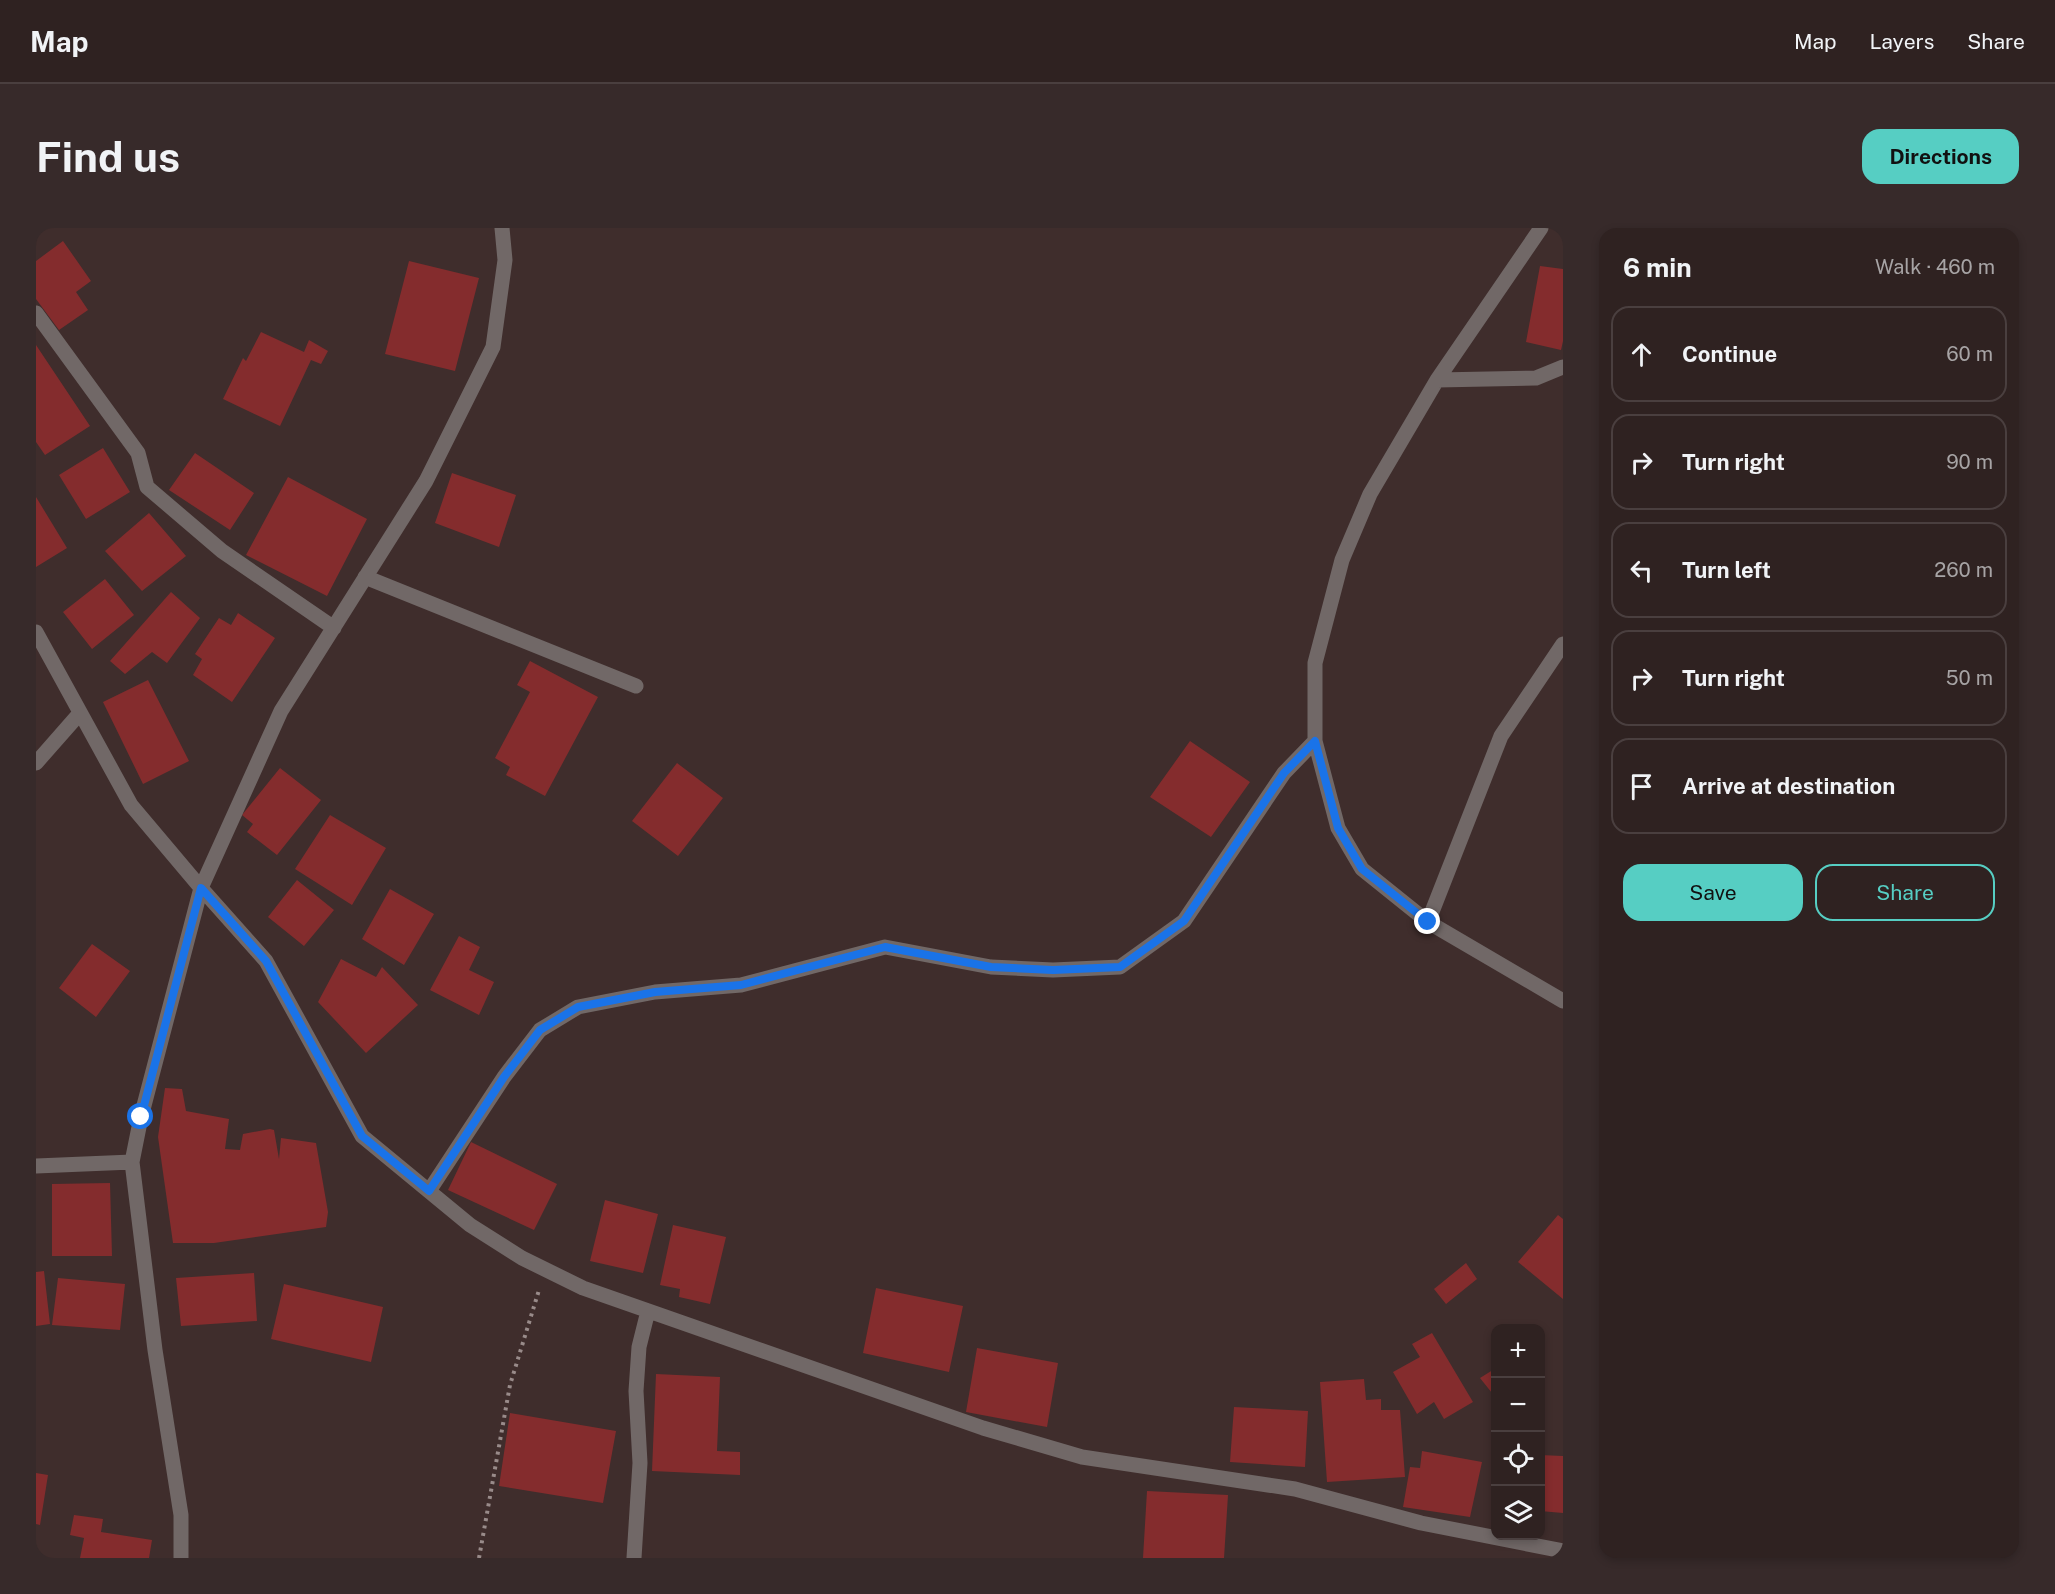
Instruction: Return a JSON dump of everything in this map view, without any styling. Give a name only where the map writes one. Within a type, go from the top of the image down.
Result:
[{"type":"street","points":[[181,1558],[181,1515],[155,1350],[132,1162],[141,1117],[201,888],[281,711],[426,481],[493,347],[505,260],[502,228]]},
{"type":"street","points":[[1542,228],[1437,380],[1370,494],[1342,560],[1315,663],[1315,741],[1338,828],[1362,869],[1428,922],[1563,1001]]},
{"type":"street","points":[[36,313],[138,453],[147,487],[222,551],[334,628]]},
{"type":"street","points":[[1437,380],[1536,378],[1563,367]]},
{"type":"street","points":[[366,577],[636,686]]},
{"type":"street","points":[[36,632],[130,805],[266,961],[362,1136],[470,1225],[522,1258],[583,1288],[983,1428],[1082,1457],[1295,1489],[1421,1523],[1563,1551]]},
{"type":"street","points":[[1428,922],[1502,736],[1563,644]]},
{"type":"street","points":[[36,763],[80,713]]},
{"type":"street","points":[[429,1191],[504,1077],[540,1030],[578,1007],[655,992],[741,985],[885,947],[991,967],[1053,970],[1120,967],[1184,921],[1284,773],[1315,741]]},
{"type":"street","points":[[36,1166],[132,1162]]},
{"type":"street","points":[[634,1558],[640,1463],[636,1390],[639,1347],[648,1311]]},
{"type":"path","points":[[479,1558],[510,1385],[545,1269]]},
{"type":"building","points":[[63,241],[91,281],[76,292],[88,310],[59,330],[36,299],[36,261]]},
{"type":"building","points":[[409,261],[479,278],[455,371],[385,354]]},
{"type":"building","points":[[1540,266],[1563,269],[1561,350],[1526,342]]},
{"type":"building","points":[[261,332],[304,352],[309,340],[328,351],[321,364],[311,360],[280,426],[223,399],[243,358],[246,361]]},
{"type":"building","points":[[36,345],[90,426],[45,455],[36,442]]},
{"type":"building","points":[[103,448],[130,492],[86,519],[59,475]]},
{"type":"building","points":[[195,453],[254,493],[230,530],[169,490]]},
{"type":"building","points":[[452,473],[516,495],[499,547],[435,523]]},
{"type":"building","points":[[288,477],[367,519],[327,596],[246,555]]},
{"type":"building","points":[[36,497],[67,548],[36,567]]},
{"type":"building","points":[[149,513],[186,556],[142,591],[105,551]]},
{"type":"building","points":[[105,579],[134,615],[92,649],[63,612]]},
{"type":"building","points":[[171,592],[200,618],[167,663],[152,652],[125,674],[110,661]]},
{"type":"building","points":[[238,613],[275,638],[232,702],[193,675],[202,659],[195,654],[219,618],[231,625]]},
{"type":"building","points":[[530,661],[598,697],[545,796],[506,775],[510,767],[495,758],[530,692],[517,685]]},
{"type":"building","points":[[148,680],[189,761],[143,784],[103,702]]},
{"type":"building","points":[[1190,741],[1250,782],[1211,837],[1150,797]]},
{"type":"building","points":[[677,763],[723,798],[678,856],[632,821]]},
{"type":"building","points":[[280,768],[321,800],[277,855],[247,832],[253,824],[242,815]]},
{"type":"building","points":[[330,815],[386,848],[352,905],[295,869]]},
{"type":"building","points":[[297,880],[334,910],[304,946],[268,917]]},
{"type":"building","points":[[390,889],[434,914],[404,965],[362,939]]},
{"type":"building","points":[[459,936],[480,947],[469,970],[494,982],[479,1015],[430,990]]},
{"type":"building","points":[[92,944],[130,971],[96,1017],[59,988]]},
{"type":"building","points":[[341,959],[376,977],[382,967],[418,1005],[366,1053],[318,1002]]},
{"type":"building","points":[[165,1088],[182,1089],[186,1111],[229,1119],[225,1149],[240,1150],[243,1134],[270,1129],[274,1130],[279,1159],[281,1138],[316,1143],[328,1212],[326,1227],[214,1243],[173,1243],[158,1137]]},
{"type":"building","points":[[471,1142],[557,1184],[534,1230],[448,1190]]},
{"type":"building","points":[[110,1183],[112,1256],[52,1256],[52,1184]]},
{"type":"building","points":[[605,1200],[658,1214],[643,1273],[590,1261]]},
{"type":"building","points":[[1558,1215],[1563,1219],[1563,1299],[1518,1262]]},
{"type":"building","points":[[673,1225],[726,1237],[710,1304],[679,1297],[680,1289],[660,1285]]},
{"type":"building","points":[[1466,1263],[1477,1279],[1446,1304],[1434,1289]]},
{"type":"building","points":[[44,1271],[50,1324],[36,1326],[36,1272]]},
{"type":"building","points":[[254,1273],[257,1321],[181,1326],[176,1278]]},
{"type":"building","points":[[58,1278],[125,1284],[120,1330],[52,1325]]},
{"type":"building","points":[[284,1284],[383,1307],[371,1362],[271,1339]]},
{"type":"building","points":[[876,1288],[963,1306],[949,1372],[863,1353]]},
{"type":"building","points":[[1432,1333],[1473,1402],[1444,1419],[1434,1402],[1417,1414],[1393,1372],[1420,1357],[1412,1344]]},
{"type":"building","points":[[977,1348],[1058,1363],[1047,1427],[966,1412]]},
{"type":"building","points":[[1491,1371],[1491,1392],[1480,1378]]},
{"type":"building","points":[[656,1374],[720,1377],[717,1451],[740,1452],[740,1475],[652,1471]]},
{"type":"building","points":[[1364,1379],[1366,1400],[1381,1399],[1381,1410],[1400,1410],[1405,1477],[1327,1482],[1320,1382]]},
{"type":"building","points":[[1234,1407],[1308,1411],[1305,1467],[1230,1462]]},
{"type":"building","points":[[510,1413],[616,1431],[603,1503],[499,1486]]},
{"type":"building","points":[[1422,1451],[1482,1462],[1470,1517],[1403,1507],[1410,1467],[1420,1468]]},
{"type":"building","points":[[1545,1455],[1563,1456],[1563,1513],[1545,1511]]},
{"type":"building","points":[[36,1473],[48,1475],[40,1525],[36,1524]]},
{"type":"building","points":[[1147,1491],[1228,1495],[1224,1558],[1143,1558]]},
{"type":"building","points":[[74,1515],[103,1519],[101,1532],[152,1540],[149,1558],[80,1558],[84,1538],[70,1535]]},
{"type":"route","points":[[141,1117],[201,888],[266,961],[362,1136],[429,1191],[504,1077],[540,1030],[578,1007],[655,992],[741,985],[885,947],[991,967],[1053,970],[1120,967],[1184,921],[1284,773],[1315,741],[1338,828],[1362,869],[1428,922]]}]
